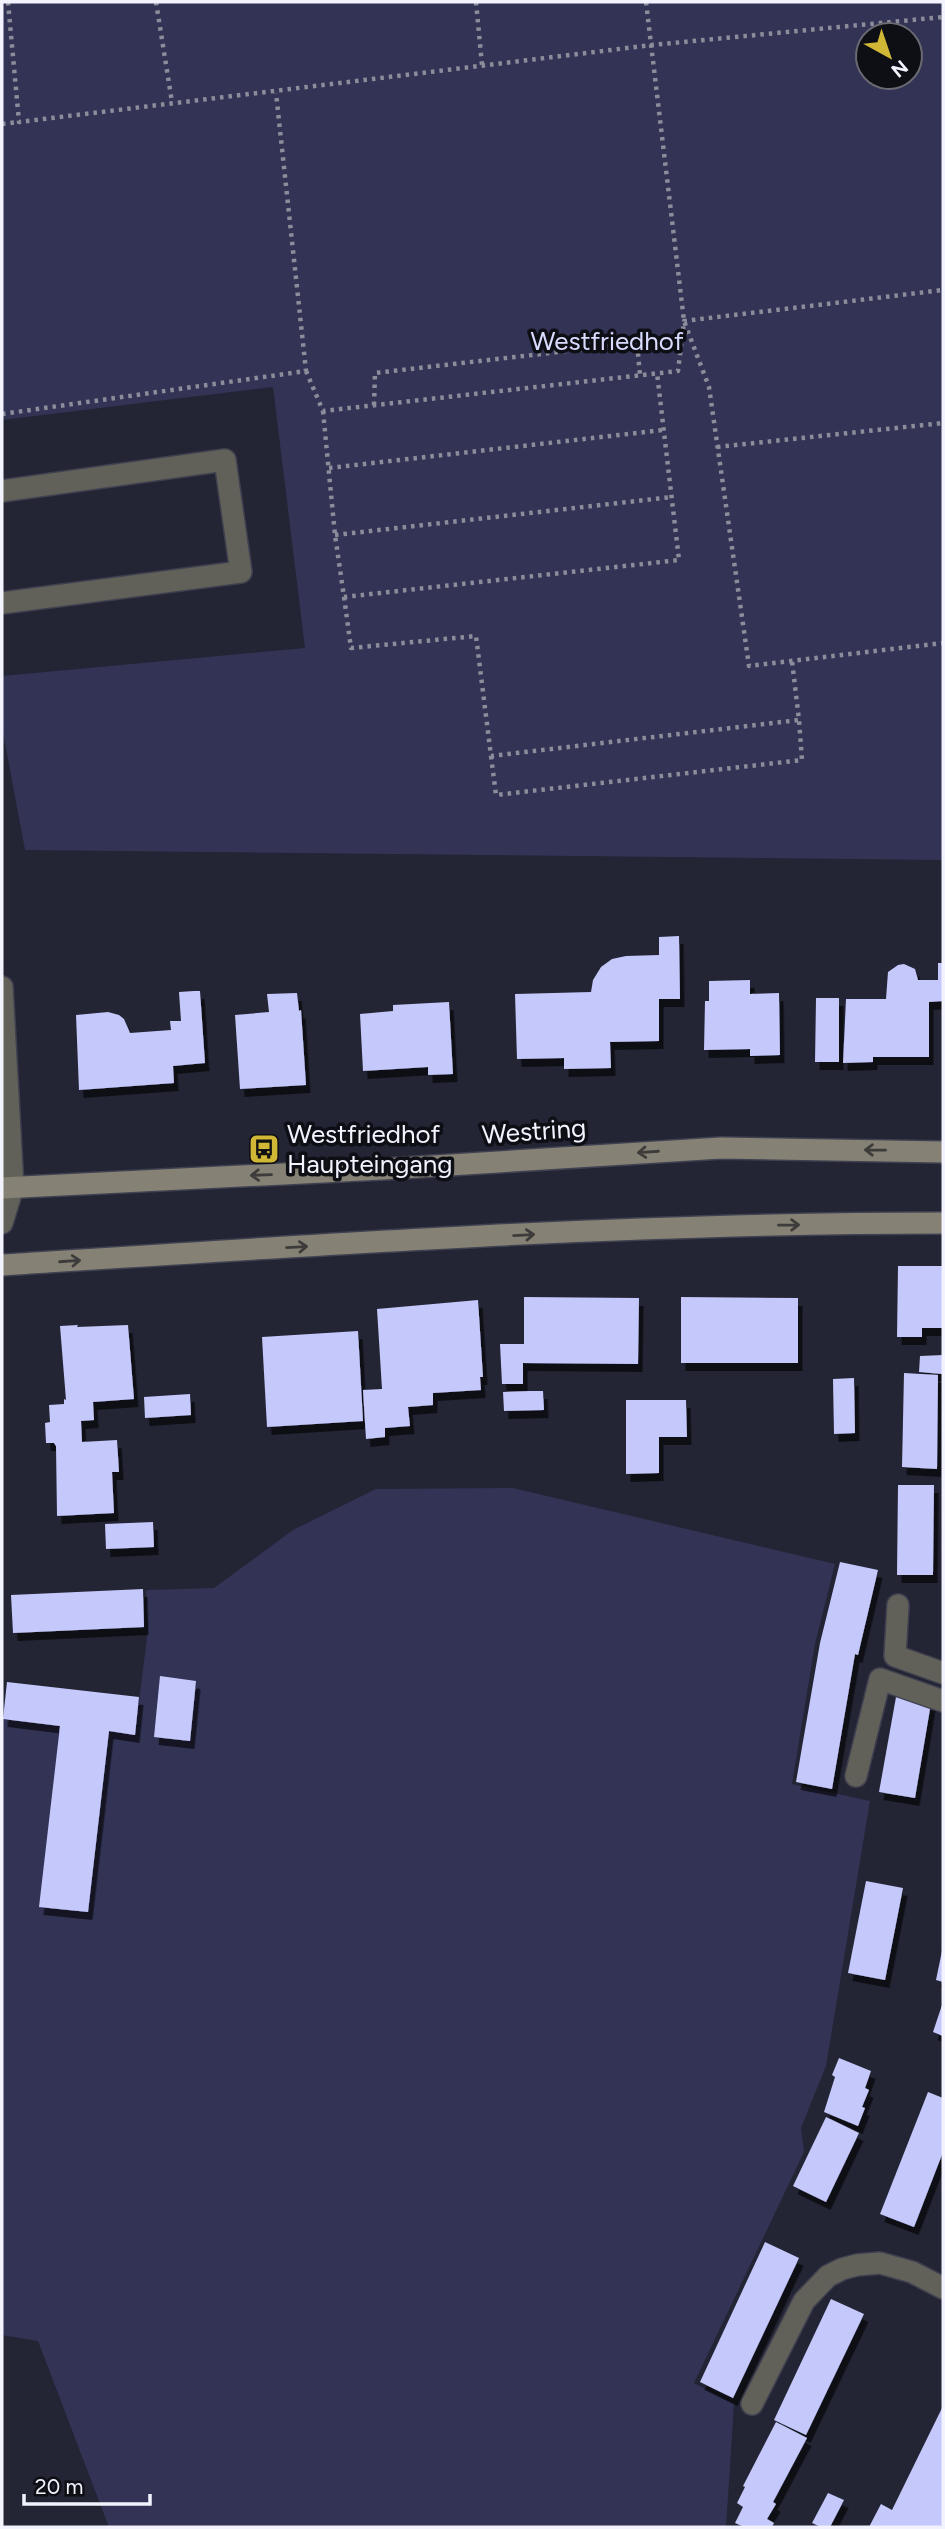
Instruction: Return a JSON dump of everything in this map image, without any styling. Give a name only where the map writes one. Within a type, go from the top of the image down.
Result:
[{"type":"main road","name":"Westring","points":[[7,1188],[721,1148],[943,1152]]},
{"type":"main road","points":[[2,1265],[337,1244],[720,1226],[943,1223]]},
{"type":"street","points":[[2,491],[225,460],[241,572],[2,603]]},
{"type":"street","points":[[2,986],[7,1188],[2,1223]]},
{"type":"street","points":[[898,1605],[895,1656],[943,1673]]},
{"type":"street","points":[[856,1776],[880,1679],[943,1700]]},
{"type":"street","points":[[752,2404],[804,2301],[828,2276],[849,2267],[880,2263],[912,2272],[943,2288]]},
{"type":"path","points":[[8,2],[19,122]]},
{"type":"path","points":[[156,2],[172,102]]},
{"type":"path","points":[[476,2],[482,65]]},
{"type":"path","points":[[323,411],[678,371],[684,321],[646,2]]},
{"type":"path","points":[[2,124],[172,102],[276,93],[652,45],[943,17]]},
{"type":"path","points":[[276,93],[306,371],[323,411],[335,535],[351,648],[476,636],[496,795],[803,760],[792,661]]},
{"type":"path","points":[[684,321],[943,290]]},
{"type":"path","points":[[684,321],[709,387],[749,666],[943,643]]},
{"type":"path","points":[[374,405],[375,373],[637,343],[640,375]]},
{"type":"path","points":[[2,414],[306,371]]},
{"type":"path","points":[[344,597],[679,560],[657,373]]},
{"type":"path","points":[[717,447],[943,423]]},
{"type":"path","points":[[329,468],[663,430]]},
{"type":"path","points":[[335,535],[672,497]]},
{"type":"path","points":[[491,756],[799,720]]},
{"type":"green space","name":"Westfriedhof","points":[[2,2],[943,2],[943,860],[25,850],[2,727],[2,676],[305,648],[273,387],[2,420]]},
{"type":"green space","points":[[513,1488],[835,1564],[815,1644],[792,1784],[870,1801],[826,2066],[801,2128],[804,2152],[694,2383],[734,2404],[726,2527],[109,2527],[38,2341],[2,2335],[2,1719],[135,1734],[148,1629],[146,1590],[214,1588],[293,1530],[376,1489]]},
{"type":"building","points":[[679,936],[680,999],[659,999],[659,1041],[610,1042],[611,1068],[564,1069],[564,1058],[517,1059],[515,994],[591,992],[593,980],[601,967],[612,959],[659,955],[659,937]]},
{"type":"building","points":[[938,963],[943,963],[943,1001],[929,1002],[929,1057],[873,1057],[873,1062],[843,1063],[846,999],[886,999],[888,972],[898,965],[904,964],[915,969],[918,980],[938,980]]},
{"type":"building","points":[[750,980],[750,994],[779,993],[780,1055],[750,1056],[750,1049],[704,1050],[705,1001],[709,1001],[709,981]]},
{"type":"building","points":[[200,991],[205,1063],[173,1066],[174,1083],[79,1090],[76,1015],[108,1012],[119,1015],[124,1019],[130,1033],[171,1030],[170,1021],[181,1021],[179,992]]},
{"type":"building","points":[[297,993],[299,1011],[301,1010],[306,1085],[240,1089],[235,1015],[269,1012],[267,994]]},
{"type":"building","points":[[816,998],[839,998],[839,1062],[815,1062]]},
{"type":"building","points":[[449,1002],[453,1074],[428,1075],[428,1067],[363,1071],[360,1014],[393,1011],[393,1005]]},
{"type":"building","points":[[898,1266],[943,1266],[943,1328],[922,1328],[922,1337],[897,1337]]},
{"type":"building","points":[[524,1297],[639,1298],[638,1364],[523,1363],[523,1384],[502,1384],[500,1344],[524,1344]]},
{"type":"building","points":[[681,1297],[798,1298],[798,1363],[681,1363]]},
{"type":"building","points":[[478,1300],[483,1377],[480,1377],[481,1390],[433,1393],[433,1405],[408,1407],[410,1426],[385,1428],[385,1437],[366,1439],[363,1390],[382,1389],[377,1309]]},
{"type":"building","points":[[78,1325],[77,1327],[128,1325],[134,1399],[93,1402],[94,1420],[81,1421],[82,1442],[117,1440],[119,1472],[112,1472],[114,1513],[57,1516],[56,1446],[54,1443],[46,1443],[45,1423],[50,1422],[49,1405],[64,1404],[64,1399],[66,1400],[60,1326]]},
{"type":"building","points":[[358,1331],[363,1421],[267,1427],[262,1337]]},
{"type":"building","points":[[943,1355],[942,1374],[919,1372],[920,1356]]},
{"type":"building","points":[[904,1373],[938,1375],[937,1469],[902,1467]]},
{"type":"building","points":[[854,1378],[855,1433],[834,1434],[833,1379]]},
{"type":"building","points":[[543,1391],[544,1410],[504,1411],[503,1392]]},
{"type":"building","points":[[190,1394],[191,1415],[145,1418],[144,1397]]},
{"type":"building","points":[[626,1400],[686,1400],[687,1437],[659,1437],[659,1473],[626,1474]]},
{"type":"building","points":[[898,1485],[934,1485],[933,1575],[897,1575]]},
{"type":"building","points":[[153,1522],[154,1547],[106,1549],[105,1524]]},
{"type":"building","points":[[840,1562],[878,1570],[858,1655],[855,1654],[832,1789],[796,1782],[820,1643]]},
{"type":"building","points":[[143,1589],[144,1627],[13,1633],[11,1595]]},
{"type":"building","points":[[160,1676],[196,1681],[190,1741],[154,1737]]},
{"type":"building","points":[[7,1682],[139,1697],[135,1735],[109,1731],[88,1912],[39,1907],[60,1726],[3,1719]]},
{"type":"building","points":[[896,1697],[931,1703],[915,1798],[879,1792]]},
{"type":"building","points":[[866,1881],[903,1888],[885,1980],[848,1973]]},
{"type":"building","points":[[943,1952],[943,1982],[936,1980]]},
{"type":"building","points":[[943,2002],[943,2036],[933,2032]]},
{"type":"building","points":[[839,2058],[871,2071],[865,2088],[869,2090],[862,2107],[865,2108],[858,2126],[824,2112],[835,2077],[832,2075]]},
{"type":"building","points":[[928,2092],[943,2098],[943,2152],[914,2227],[880,2214]]},
{"type":"building","points":[[826,2117],[859,2133],[826,2202],[793,2186]]},
{"type":"building","points":[[765,2242],[799,2258],[733,2398],[700,2382]]},
{"type":"building","points":[[831,2299],[864,2314],[806,2435],[774,2420]]},
{"type":"building","points":[[943,2406],[943,2527],[869,2527],[881,2504],[892,2510]]},
{"type":"building","points":[[776,2422],[807,2438],[773,2502],[776,2504],[767,2519],[774,2523],[772,2527],[744,2527],[735,2523],[743,2507],[737,2503]]},
{"type":"building","points":[[828,2493],[844,2500],[830,2527],[821,2527],[812,2523]]},
{"type":"place","name":"Westfriedhof Haupteingang","points":[[264,1149]]}]
